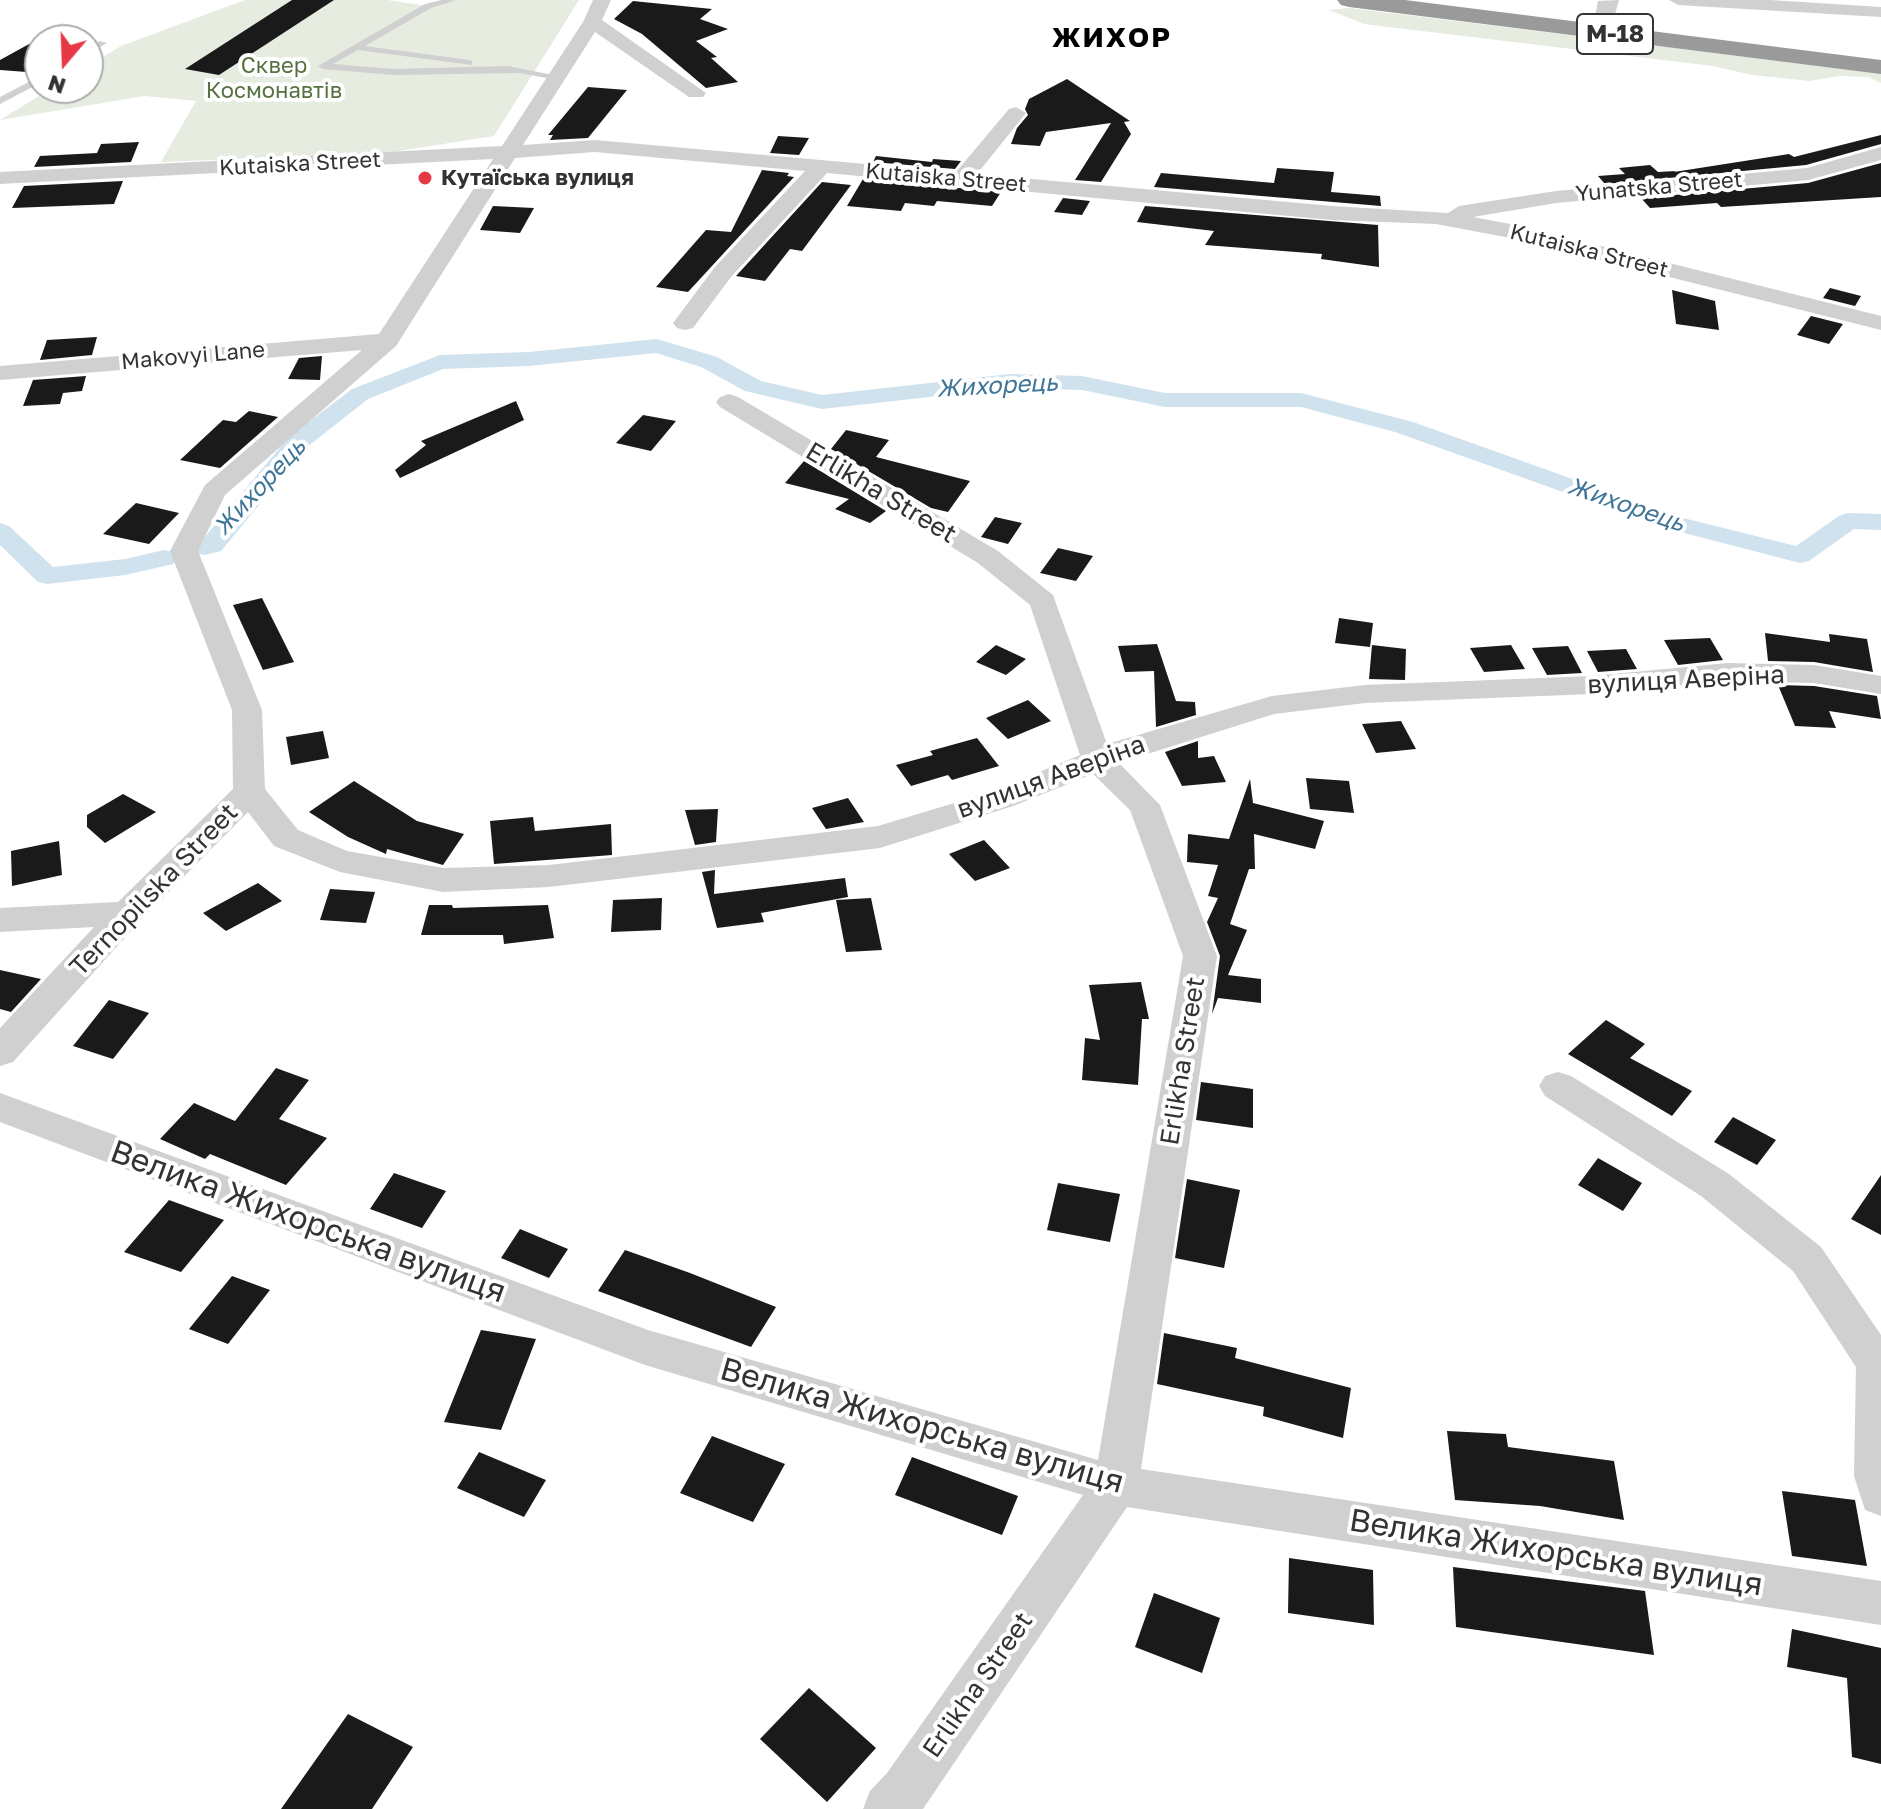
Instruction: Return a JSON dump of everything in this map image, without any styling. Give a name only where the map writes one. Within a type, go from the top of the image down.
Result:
[{"type":"highway","name":"М-18","points":[[1349,0],[1881,67]]},
{"type":"street","name":"Ternopilska Street","points":[[0,1052],[127,914],[214,830],[249,791],[247,710],[184,551],[214,491],[387,341],[558,77],[602,0]]},
{"type":"street","points":[[1601,32],[1607,1],[1610,0]]},
{"type":"street","points":[[1678,0],[1881,12]]},
{"type":"street","points":[[592,22],[696,93]]},
{"type":"street","points":[[962,179],[1016,113]]},
{"type":"street","name":"Kutaiska Street","points":[[0,178],[595,146],[1332,213],[1436,217],[1521,233],[1881,323]]},
{"type":"street","name":"Yunatska Street","points":[[1436,217],[1556,197],[1808,174],[1881,153]]},
{"type":"street","points":[[433,157],[452,155],[463,180],[494,177]]},
{"type":"street","points":[[685,323],[723,272],[822,166]]},
{"type":"street","name":"Makovyi Lane","points":[[0,373],[387,341]]},
{"type":"street","name":"Erlikha Street","points":[[729,402],[988,557],[1043,601],[1097,760],[1144,805],[1200,956],[1116,1485],[907,1803]]},
{"type":"street","name":"вулиця Аверіна","points":[[249,791],[286,838],[340,861],[443,880],[549,876],[880,837],[1002,799],[1131,746],[1272,705],[1365,694],[1592,685],[1728,672],[1814,674],[1881,685]]},
{"type":"street","points":[[0,920],[127,914]]},
{"type":"street","points":[[1558,1086],[1715,1185],[1807,1259],[1877,1364],[1876,1476],[1881,1496]]},
{"type":"street","name":"Велика Жихорська вулиця","points":[[0,1107],[645,1347],[1116,1485],[1881,1603]]},
{"type":"lane","points":[[453,0],[428,6],[323,66],[394,72],[518,71]]},
{"type":"lane","points":[[356,47],[558,77]]},
{"type":"lane","points":[[0,101],[24,88]]},
{"type":"green space","name":"Сквер Космонавтів","points":[[245,0],[387,0],[428,6],[460,0],[579,0],[494,136],[386,153],[161,162],[196,101],[145,96],[104,103],[104,56],[121,46]]},
{"type":"green space","points":[[1349,8],[1881,73],[1881,83],[1868,77],[1839,76],[1810,81],[1752,75],[1713,66],[1364,24],[1329,10]]},
{"type":"green space","name":"Сквер Космонавтів","points":[[26,104],[97,104],[0,120]]},
{"type":"building","points":[[292,0],[334,0],[219,75],[185,69]]},
{"type":"building","points":[[633,1],[712,9],[700,19],[728,29],[696,41],[717,57],[711,58],[738,82],[706,88],[642,34],[614,19]]},
{"type":"building","points":[[24,47],[24,72],[0,70],[0,60]]},
{"type":"building","points":[[1067,79],[1130,121],[1124,122],[1131,134],[1101,182],[1075,180],[1111,123],[1046,132],[1040,146],[1011,144],[1017,128],[1028,115],[1025,109],[1029,99]]},
{"type":"building","points":[[588,87],[627,90],[588,138],[550,140],[553,135],[548,135]]},
{"type":"building","points":[[1881,135],[1881,144],[1806,165],[1605,184],[1598,176],[1625,174],[1619,168],[1650,165],[1658,172],[1674,172],[1789,154],[1794,157]]},
{"type":"building","points":[[778,136],[809,138],[799,155],[770,153]]},
{"type":"building","points":[[139,142],[131,162],[34,167],[40,156],[97,153],[101,144]]},
{"type":"building","points":[[876,156],[932,162],[933,159],[961,161],[955,169],[873,162]]},
{"type":"building","points":[[1881,163],[1881,197],[1650,208],[1641,198],[1808,183]]},
{"type":"building","points":[[1277,168],[1334,172],[1331,192],[1380,196],[1381,206],[1154,187],[1161,173],[1274,183]]},
{"type":"building","points":[[762,170],[789,173],[787,176],[794,177],[688,292],[656,287],[706,230],[731,232]]},
{"type":"building","points":[[863,179],[1001,192],[992,206],[937,201],[934,206],[905,203],[901,211],[847,206]]},
{"type":"building","points":[[123,181],[114,204],[12,208],[24,186]]},
{"type":"building","points":[[822,182],[851,185],[802,251],[790,249],[765,281],[736,276]]},
{"type":"building","points":[[1063,198],[1090,201],[1082,215],[1054,212]]},
{"type":"building","points":[[493,206],[534,208],[520,233],[480,230]]},
{"type":"building","points":[[1145,206],[1378,225],[1379,267],[1321,259],[1322,254],[1205,245],[1214,231],[1137,222]]},
{"type":"building","points":[[1830,288],[1861,296],[1855,306],[1823,298]]},
{"type":"building","points":[[1672,290],[1715,301],[1719,330],[1676,324]]},
{"type":"building","points":[[1811,316],[1843,324],[1829,344],[1797,335]]},
{"type":"building","points":[[97,337],[92,355],[40,360],[47,340]]},
{"type":"building","points":[[322,356],[320,380],[288,379],[299,358]]},
{"type":"building","points":[[86,376],[82,391],[63,393],[60,404],[23,406],[33,380]]},
{"type":"building","points":[[516,401],[524,420],[400,478],[395,470],[426,445],[421,441]]},
{"type":"building","points":[[249,411],[278,417],[220,468],[180,460],[223,420],[236,422]]},
{"type":"building","points":[[643,415],[676,421],[651,451],[616,443]]},
{"type":"building","points":[[846,430],[889,440],[876,457],[970,481],[948,512],[931,508],[831,449]]},
{"type":"building","points":[[804,461],[886,511],[870,523],[835,509],[849,499],[785,483]]},
{"type":"building","points":[[136,503],[179,513],[149,544],[103,534]]},
{"type":"building","points":[[995,517],[1022,523],[1008,544],[981,537]]},
{"type":"building","points":[[1058,548],[1093,556],[1076,581],[1040,573]]},
{"type":"building","points":[[262,598],[294,662],[263,670],[233,605]]},
{"type":"building","points":[[1339,618],[1373,623],[1370,647],[1335,643]]},
{"type":"building","points":[[1765,633],[1830,642],[1829,634],[1867,639],[1873,672],[1814,662],[1768,661]]},
{"type":"building","points":[[1710,638],[1723,660],[1678,665],[1664,640]]},
{"type":"building","points":[[1157,644],[1176,701],[1195,702],[1196,715],[1156,727],[1154,671],[1125,672],[1118,646]]},
{"type":"building","points":[[996,645],[1026,659],[1006,675],[976,662]]},
{"type":"building","points":[[1372,645],[1406,649],[1405,680],[1369,679]]},
{"type":"building","points":[[1511,645],[1525,669],[1484,672],[1470,648]]},
{"type":"building","points":[[1568,646],[1582,673],[1547,675],[1532,648]]},
{"type":"building","points":[[1626,649],[1637,669],[1598,672],[1587,651]]},
{"type":"building","points":[[1778,685],[1814,686],[1877,696],[1881,719],[1829,711],[1836,728],[1795,726]]},
{"type":"building","points":[[1028,700],[1051,721],[1008,739],[986,718]]},
{"type":"building","points":[[1401,721],[1416,749],[1376,753],[1362,724]]},
{"type":"building","points":[[323,731],[329,758],[291,765],[286,737]]},
{"type":"building","points":[[977,738],[999,766],[952,780],[948,775],[911,786],[896,765],[933,755],[930,751]]},
{"type":"building","points":[[1198,741],[1198,758],[1214,756],[1226,782],[1182,786],[1165,752]]},
{"type":"building","points":[[1306,778],[1349,781],[1354,813],[1310,809]]},
{"type":"building","points":[[1250,779],[1253,803],[1324,821],[1315,849],[1254,834],[1255,869],[1249,869],[1230,924],[1247,930],[1228,975],[1261,979],[1261,1003],[1218,998],[1212,1014],[1220,956],[1207,922],[1218,898],[1208,896],[1218,865],[1187,862],[1188,834],[1229,839]]},
{"type":"building","points":[[354,781],[417,821],[464,834],[443,865],[387,849],[386,854],[348,837],[309,812]]},
{"type":"building","points":[[123,794],[156,812],[105,843],[87,827],[87,815]]},
{"type":"building","points":[[848,798],[864,822],[826,829],[812,808]]},
{"type":"building","points":[[718,809],[716,842],[695,845],[685,810]]},
{"type":"building","points":[[533,817],[535,831],[611,824],[612,855],[494,864],[490,821]]},
{"type":"building","points":[[984,840],[1010,868],[975,881],[949,854]]},
{"type":"building","points":[[59,841],[62,875],[12,886],[11,851]]},
{"type":"building","points":[[715,870],[714,894],[845,878],[848,897],[761,913],[764,922],[717,928],[702,872]]},
{"type":"building","points":[[258,883],[282,901],[226,931],[203,913]]},
{"type":"building","points":[[330,889],[375,892],[366,923],[320,920]]},
{"type":"building","points":[[662,898],[661,930],[611,932],[613,900]]},
{"type":"building","points":[[871,898],[882,950],[846,952],[836,900]]},
{"type":"building","points":[[429,905],[452,905],[453,908],[548,905],[554,938],[504,944],[503,935],[421,935]]},
{"type":"building","points":[[0,970],[41,979],[11,1012],[0,1009]]},
{"type":"building","points":[[1141,982],[1149,1019],[1142,1019],[1138,1085],[1082,1080],[1085,1038],[1100,1040],[1089,985]]},
{"type":"building","points":[[109,1000],[149,1013],[113,1059],[73,1046]]},
{"type":"building","points":[[1606,1020],[1645,1044],[1630,1058],[1692,1091],[1672,1116],[1568,1054]]},
{"type":"building","points":[[276,1068],[309,1080],[279,1119],[327,1138],[286,1185],[210,1154],[205,1159],[160,1139],[194,1103],[235,1121]]},
{"type":"building","points":[[1201,1082],[1253,1089],[1253,1128],[1196,1120]]},
{"type":"building","points":[[1733,1117],[1776,1140],[1757,1165],[1714,1142]]},
{"type":"building","points":[[1598,1158],[1642,1183],[1623,1211],[1578,1185]]},
{"type":"building","points":[[394,1173],[446,1191],[422,1228],[370,1209]]},
{"type":"building","points":[[1881,1175],[1881,1235],[1851,1219]]},
{"type":"building","points":[[1187,1179],[1240,1190],[1224,1268],[1175,1258]]},
{"type":"building","points":[[1058,1183],[1120,1194],[1110,1242],[1047,1230]]},
{"type":"building","points":[[169,1200],[224,1220],[181,1272],[124,1252]]},
{"type":"building","points":[[520,1229],[568,1249],[549,1278],[501,1258]]},
{"type":"building","points":[[625,1250],[776,1307],[751,1347],[598,1291]]},
{"type":"building","points":[[232,1276],[270,1290],[228,1344],[189,1329]]},
{"type":"building","points":[[481,1330],[536,1339],[501,1430],[444,1422]]},
{"type":"building","points":[[1164,1333],[1237,1348],[1235,1358],[1351,1388],[1343,1438],[1263,1416],[1264,1407],[1157,1384]]},
{"type":"building","points":[[1447,1431],[1506,1434],[1508,1447],[1614,1461],[1624,1520],[1540,1506],[1455,1500]]},
{"type":"building","points":[[712,1436],[785,1464],[753,1522],[680,1493]]},
{"type":"building","points":[[479,1452],[546,1480],[524,1517],[457,1488]]},
{"type":"building","points":[[912,1457],[1018,1496],[1002,1535],[895,1495]]},
{"type":"building","points":[[1782,1491],[1855,1500],[1867,1566],[1792,1556]]},
{"type":"building","points":[[1289,1558],[1373,1570],[1374,1625],[1288,1613]]},
{"type":"building","points":[[1453,1567],[1645,1591],[1654,1655],[1456,1627]]},
{"type":"building","points":[[1154,1593],[1220,1618],[1202,1673],[1135,1647]]},
{"type":"building","points":[[1792,1629],[1881,1648],[1881,1764],[1852,1757],[1847,1678],[1787,1667]]},
{"type":"building","points":[[809,1688],[876,1748],[827,1802],[760,1739]]},
{"type":"building","points":[[348,1714],[413,1747],[372,1809],[281,1809]]},
{"type":"waterway","name":"Жихорець","points":[[205,547],[212,545],[298,442],[360,394],[440,362],[529,359],[657,346],[709,362],[753,386],[822,402],[1010,381],[1082,383],[1165,400],[1301,400],[1404,427],[1670,522],[1800,555],[1848,521],[1881,522]]},
{"type":"waterway","name":"Жихорець","points":[[0,531],[47,576],[125,567],[164,558]]},
{"type":"place","name":"Кутаїська вулиця","points":[[425,178]]},
{"type":"district","name":"ЖИХОР","points":[[1112,38]]}]
